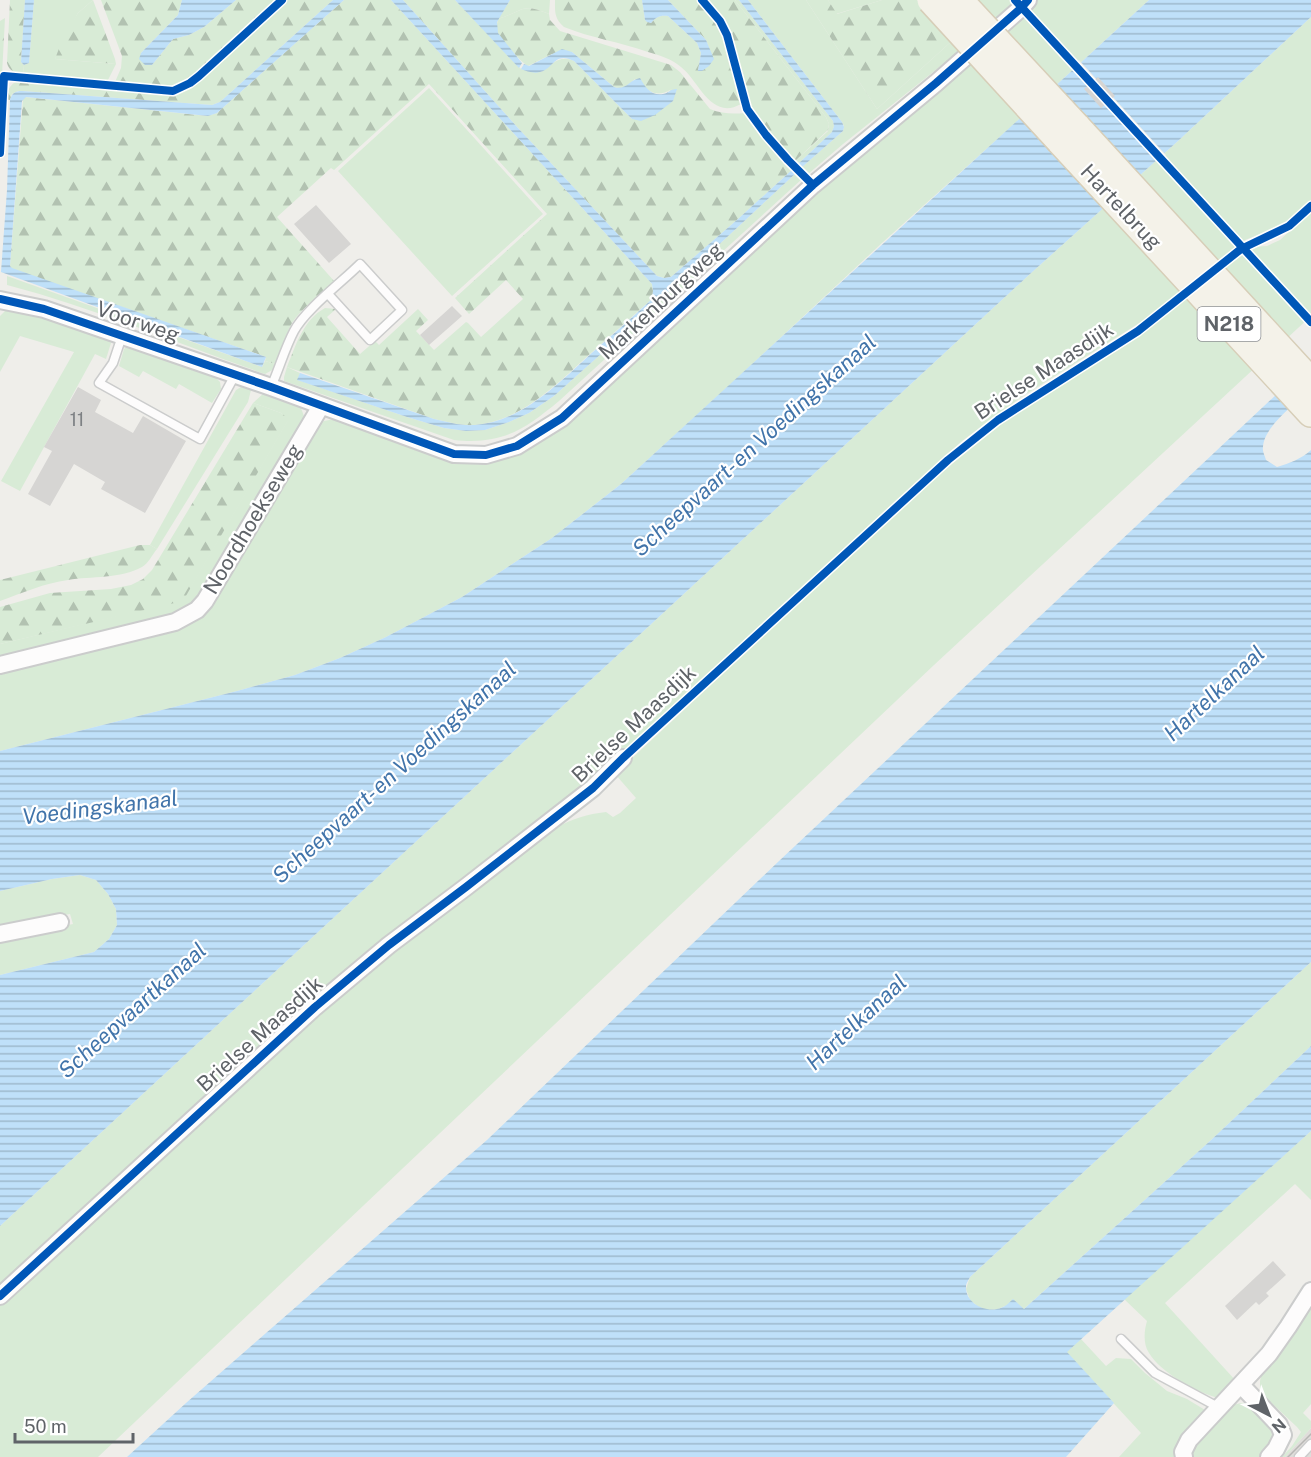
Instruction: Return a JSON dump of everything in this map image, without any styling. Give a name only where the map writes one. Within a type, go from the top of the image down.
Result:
[{"type":"main road","name":"Hartelbrug","points":[[931,0],[1311,413]]},
{"type":"main road","name":"Hartelbrug","points":[[959,0],[1311,382]]},
{"type":"street","name":"Markenburgweg","points":[[267,386],[454,454],[486,455],[517,446],[562,418],[813,185],[936,83],[1028,0]]},
{"type":"street","name":"Voorweg","points":[[0,300],[44,309],[267,386]]},
{"type":"street","name":"Noordhoekseweg","points":[[0,665],[175,622],[197,610],[205,601],[321,406]]},
{"type":"street","name":"Brielse Maasdijk","points":[[0,1296],[315,1006],[389,945],[593,788],[623,758]]},
{"type":"street","points":[[0,934],[60,922]]},
{"type":"street","points":[[1184,1457],[1183,1452],[1188,1440],[1269,1354],[1311,1292]]},
{"type":"street","points":[[1241,1385],[1279,1425],[1283,1436],[1269,1457]]},
{"type":"lane","points":[[267,386],[295,330],[307,314],[328,294],[360,264],[402,310],[370,340],[328,294]]},
{"type":"lane","points":[[122,336],[113,363],[99,383],[200,439],[235,375]]},
{"type":"lane","points":[[1121,1339],[1155,1373],[1218,1407]]},
{"type":"lane","points":[[1299,1457],[1311,1444]]},
{"type":"shaded area","points":[[1311,1428],[1311,1457],[1285,1457]]},
{"type":"green space","points":[[10,0],[25,0],[21,62],[24,65],[23,74],[13,71],[7,63]]},
{"type":"green space","points":[[34,0],[93,0],[78,13],[55,59],[116,64],[107,82],[23,74],[24,65],[29,63]]},
{"type":"green space","points":[[93,0],[116,64],[55,59],[63,38],[78,13]]},
{"type":"green space","points":[[101,0],[182,0],[178,15],[141,53],[152,65],[173,39],[189,35],[204,27],[236,0],[277,0],[194,74],[181,83],[165,87],[115,82],[121,68],[122,56]]},
{"type":"green space","points":[[286,0],[333,0],[220,102],[212,105],[22,91],[12,94],[10,100],[5,99],[11,86],[24,79],[158,93],[177,92],[193,84]]},
{"type":"green space","points":[[344,0],[391,0],[652,284],[652,299],[551,388],[523,409],[507,417],[475,425],[434,419],[287,367],[306,326],[317,313],[325,308],[336,309],[327,317],[360,354],[375,341],[379,345],[418,309],[428,320],[416,331],[434,350],[466,322],[481,337],[523,299],[506,280],[469,314],[455,298],[547,214],[429,84],[334,170],[331,168],[277,217],[335,282],[296,317],[287,333],[276,364],[265,361],[266,357],[12,269],[10,266],[23,99],[25,97],[207,116],[217,113]]},
{"type":"green space","points":[[403,0],[455,0],[521,69],[541,72],[560,59],[574,61],[632,119],[672,89],[661,93],[652,92],[635,79],[623,87],[614,87],[572,52],[552,54],[528,66],[500,36],[497,30],[498,19],[527,8],[540,10],[549,14],[550,20],[560,31],[671,65],[680,72],[710,109],[727,113],[745,113],[767,142],[793,169],[671,277],[657,276],[518,128]]},
{"type":"green space","points":[[510,0],[550,0],[549,14],[527,8],[498,19]]},
{"type":"green space","points":[[555,0],[642,0],[645,20],[651,23],[658,17],[668,16],[697,43],[701,53],[698,71],[713,59],[706,40],[668,0],[699,0],[712,14],[724,35],[741,104],[731,108],[714,103],[706,97],[688,73],[665,58],[564,27],[557,18]]},
{"type":"green space","points":[[708,0],[735,0],[826,117],[829,124],[828,130],[795,161],[757,119],[746,95],[729,30]]},
{"type":"green space","points":[[735,0],[739,0],[833,121],[832,132],[798,164],[795,161],[828,131],[829,124],[826,117]]},
{"type":"green space","points":[[748,0],[806,0],[877,109],[954,39],[962,49],[807,175],[801,168],[843,131],[844,126]]},
{"type":"green space","points":[[806,0],[828,0],[837,14],[882,0],[917,0],[954,39],[877,109]]},
{"type":"green space","points":[[828,0],[882,0],[836,14]]},
{"type":"green space","points":[[972,0],[1015,0],[993,21]]},
{"type":"green space","points":[[1037,0],[1149,0],[1053,88],[1003,34]]},
{"type":"green space","points":[[1311,17],[1311,200],[1290,220],[1245,240],[1152,315],[1020,398],[962,441],[610,765],[289,1019],[0,1287],[0,1226]]},
{"type":"green space","points":[[5,18],[2,75],[0,76],[0,21]]},
{"type":"green space","points":[[974,61],[1024,115],[621,484],[552,538],[462,597],[340,658],[295,675],[237,691],[0,751],[0,669],[182,625],[316,427],[324,421],[335,419],[423,448],[515,453],[833,177]]},
{"type":"green space","points":[[429,88],[543,214],[452,296],[338,171]]},
{"type":"green space","points":[[796,173],[802,179],[559,401],[535,420],[499,438],[454,440],[284,381],[287,367],[300,373],[298,380],[444,428],[466,431],[485,430],[509,422],[529,413],[554,396]]},
{"type":"green space","points":[[1311,211],[1311,316],[934,665],[98,1457],[0,1457],[0,1306],[292,1036],[397,948],[557,827],[593,814],[606,812],[613,817],[620,813],[636,798],[615,774],[909,501],[967,451],[1013,415],[1126,345],[1252,247],[1267,246],[1280,240]]},
{"type":"green space","points":[[7,276],[262,367],[265,361],[276,364],[274,369],[265,374],[105,315],[7,285]]},
{"type":"green space","points":[[7,309],[28,312],[108,339],[111,343],[106,359],[95,354],[20,491],[1,481],[74,352],[20,336],[0,372],[0,316]]},
{"type":"green space","points":[[127,347],[216,378],[220,382],[221,389],[212,403],[179,384],[176,389],[143,371],[139,377],[119,366],[124,349]]},
{"type":"green space","points":[[241,387],[251,390],[248,402],[157,549],[150,545],[236,390]]},
{"type":"green space","points":[[264,393],[301,408],[305,419],[197,603],[178,616],[0,660],[0,644],[183,600],[288,420],[281,413],[253,403]]},
{"type":"green space","points":[[253,403],[281,413],[289,419],[183,601],[0,644],[0,607],[50,593],[111,589],[131,585],[143,579],[152,570]]},
{"type":"green space","points":[[140,545],[150,545],[157,549],[146,564],[134,571],[59,581],[0,601],[0,580]]},
{"type":"green space","points":[[80,875],[96,880],[108,894],[116,909],[117,925],[109,939],[94,952],[0,975],[0,939],[73,924],[70,914],[0,927],[0,891]]},
{"type":"green space","points":[[1311,962],[1311,1046],[1210,1141],[1024,1309],[1005,1306],[998,1309],[981,1309],[970,1300],[966,1289],[970,1277]]},
{"type":"green space","points":[[1311,1131],[1311,1200],[1295,1184],[1165,1303],[1236,1381],[1219,1398],[1201,1392],[1171,1375],[1155,1360],[1145,1342],[1147,1321],[1124,1299]]},
{"type":"green space","points":[[1311,1306],[1311,1404],[1303,1413],[1311,1421],[1311,1428],[1285,1457],[1282,1457],[1301,1432],[1263,1395],[1260,1381],[1262,1372],[1288,1341]]},
{"type":"green space","points":[[1081,1339],[1106,1366],[1116,1358],[1131,1359],[1167,1391],[1205,1410],[1182,1435],[1173,1451],[1175,1457],[1119,1457],[1141,1433],[1066,1352]]},
{"type":"green space","points":[[1241,1403],[1250,1404],[1271,1426],[1270,1445],[1259,1457],[1192,1457],[1192,1449],[1229,1406]]},
{"type":"water","points":[[25,0],[34,0],[29,63],[24,65],[21,62]]},
{"type":"water","points":[[182,0],[236,0],[204,27],[189,35],[173,39],[152,65],[145,65],[139,59],[141,53],[178,15]]},
{"type":"water","points":[[333,0],[344,0],[217,113],[208,116],[26,97],[22,101],[10,266],[266,357],[262,367],[1,272],[10,100],[14,93],[22,91],[212,105],[220,102]]},
{"type":"water","points":[[391,0],[403,0],[518,128],[657,276],[671,277],[793,169],[796,173],[554,396],[529,413],[509,422],[485,430],[466,431],[444,428],[297,380],[300,373],[434,419],[470,425],[492,422],[525,408],[540,398],[652,299],[652,284]]},
{"type":"water","points":[[455,0],[510,0],[497,22],[498,33],[522,63],[519,68]]},
{"type":"water","points":[[642,0],[668,0],[706,40],[714,59],[709,66],[698,71],[701,53],[697,43],[668,16],[658,17],[651,23],[647,22]]},
{"type":"water","points":[[739,0],[748,0],[844,127],[843,131],[801,168],[798,164],[832,132],[833,121]]},
{"type":"water","points":[[1149,0],[1311,0],[1311,17],[0,1226],[0,975],[94,952],[109,939],[117,925],[116,909],[108,894],[96,880],[80,875],[0,891],[0,751],[295,675],[386,637],[462,597],[552,538],[621,484]]},
{"type":"water","points":[[562,49],[572,52],[614,87],[622,88],[640,78],[646,88],[655,94],[677,89],[673,101],[655,115],[641,121],[632,119],[574,61],[567,58],[558,59],[538,73],[521,69],[524,64],[529,66]]},
{"type":"water","name":"Hartelkanaal","points":[[1311,362],[1311,389],[1275,423],[1265,439],[1263,452],[1266,460],[1277,467],[1311,450],[1311,962],[970,1277],[966,1286],[968,1297],[976,1305],[986,1309],[1002,1308],[1013,1299],[1024,1309],[1210,1141],[1311,1046],[1311,1131],[1067,1352],[1114,1403],[1066,1457],[127,1457],[487,1140],[779,861]]},
{"type":"pier","points":[[1079,60],[1166,155],[1158,163],[1071,68]]},
{"type":"building","points":[[1098,77],[1115,96],[1101,108],[1084,89]]},
{"type":"building","points":[[316,205],[351,244],[329,263],[294,224]]},
{"type":"building","points":[[452,306],[462,316],[429,345],[420,335]]},
{"type":"building","points":[[78,387],[101,400],[95,412],[133,433],[143,416],[186,441],[145,513],[101,489],[105,482],[74,464],[50,506],[28,494],[52,451],[44,447]]},
{"type":"building","points":[[1273,1261],[1286,1275],[1266,1293],[1269,1296],[1259,1305],[1256,1302],[1237,1320],[1225,1306]]},
{"type":"cycle path","points":[[0,153],[4,76],[173,91],[199,76],[282,0]]},
{"type":"cycle path","points":[[702,0],[720,21],[727,35],[747,109],[766,135],[813,185]]},
{"type":"cycle path","points":[[1015,0],[1311,322]]},
{"type":"cycle path","points":[[0,299],[44,309],[271,387],[454,454],[486,455],[517,446],[562,418],[813,185],[936,83],[1028,0]]},
{"type":"cycle path","points":[[0,1296],[315,1007],[389,945],[593,788],[948,460],[998,420],[1138,331],[1241,249],[1289,226],[1311,206]]},
{"type":"water label","name":"Scheepvaart- en Voedingskanaal","points":[[754,445]]},
{"type":"water label","name":"Scheepvaart- en Voedingskanaal","points":[[394,772]]},
{"type":"water label","name":"Voedingskanaal","points":[[100,807]]},
{"type":"water label","name":"Scheepvaartkanaal","points":[[132,1010]]}]
